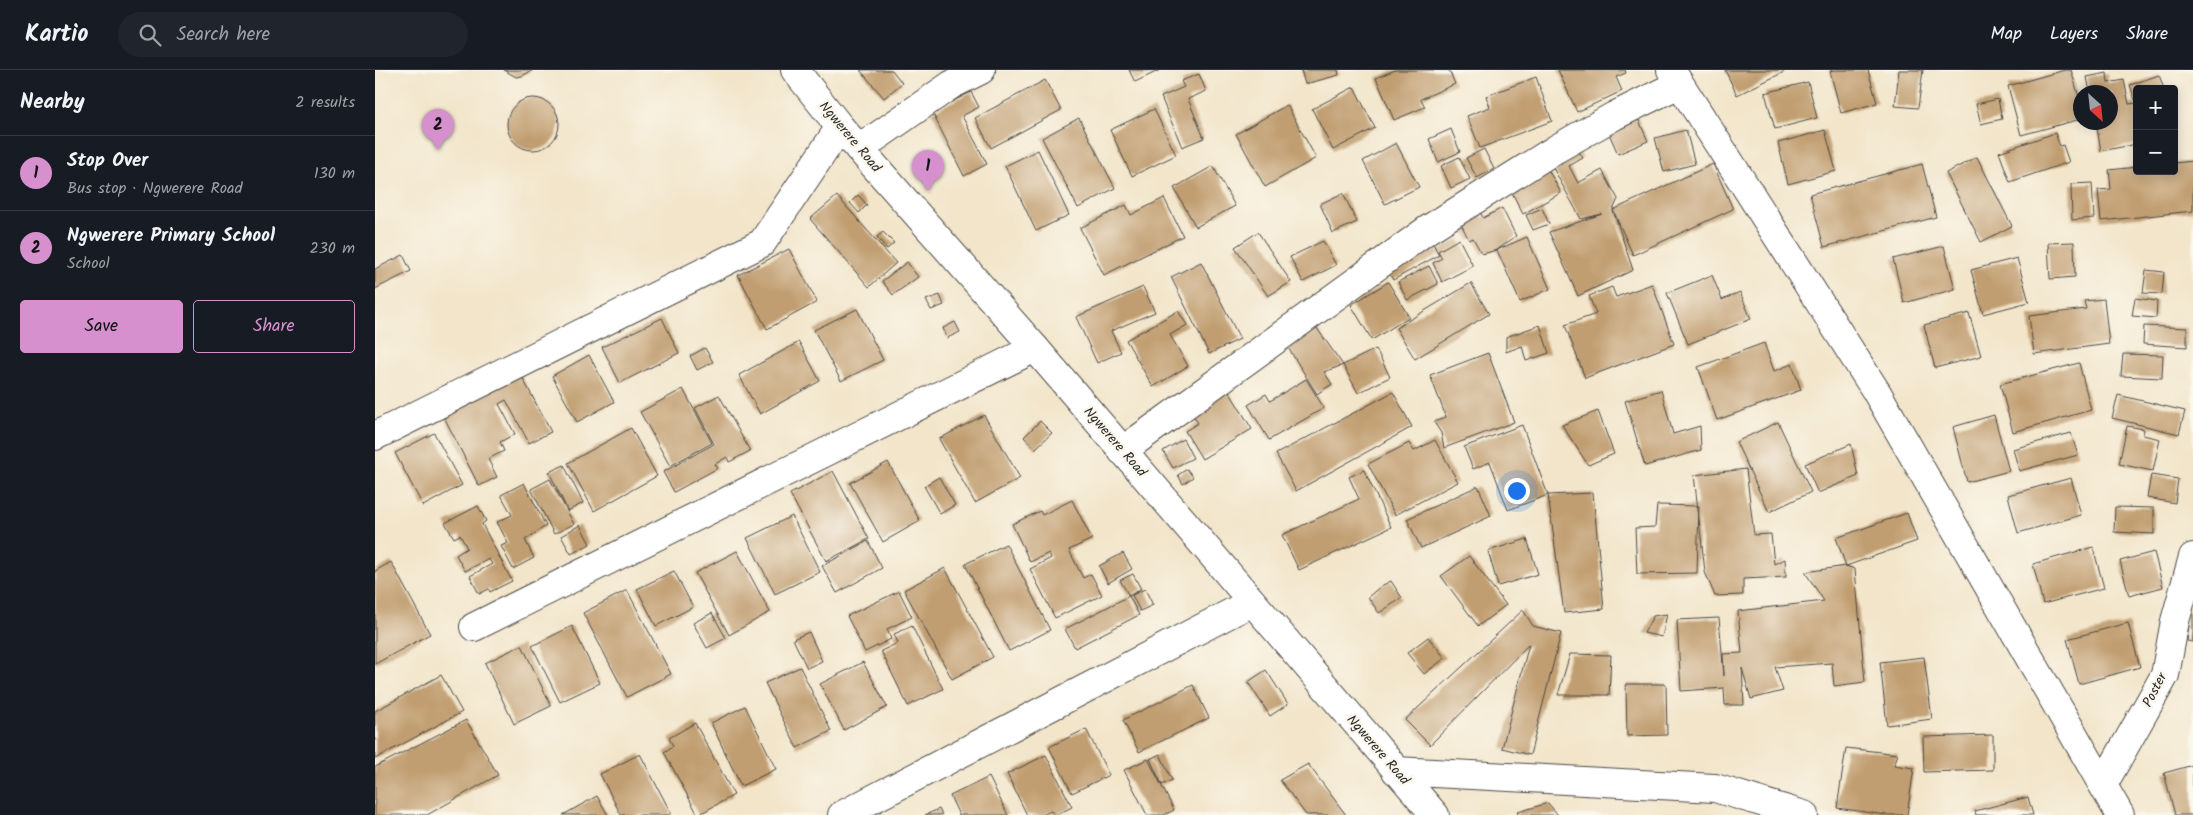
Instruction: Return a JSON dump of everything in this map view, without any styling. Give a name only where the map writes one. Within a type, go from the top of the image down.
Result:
[{"type":"street","name":"Ngwerere Road","points":[[795,70],[840,127],[1035,348],[1435,815]]},
{"type":"street","points":[[859,149],[951,85],[981,70]]},
{"type":"street","points":[[1123,450],[1427,230],[1675,77],[1876,391],[2120,815]]},
{"type":"street","points":[[375,436],[762,243],[840,127]]},
{"type":"street","points":[[474,627],[1035,348]]},
{"type":"street","name":"Poster","points":[[2103,785],[2165,675],[2175,622],[2193,557]]},
{"type":"street","points":[[842,815],[1252,602]]},
{"type":"street","points":[[1396,771],[1715,788],[1804,815]]},
{"type":"building","points":[[504,70],[533,70],[516,77]]},
{"type":"building","points":[[860,70],[892,70],[902,83],[884,98]]},
{"type":"building","points":[[1129,70],[1160,70],[1135,82]]},
{"type":"building","points":[[1301,70],[1338,70],[1339,75],[1305,84]]},
{"type":"building","points":[[1395,70],[1449,70],[1455,84],[1421,99],[1425,107],[1394,120],[1376,78]]},
{"type":"building","points":[[1558,70],[1625,70],[1626,73],[1616,77],[1622,91],[1577,112]]},
{"type":"building","points":[[1725,70],[1783,70],[1784,72],[1737,95]]},
{"type":"building","points":[[1868,70],[1877,103],[1841,113],[1830,71]]},
{"type":"building","points":[[1899,70],[1923,70],[1918,108],[1895,106]]},
{"type":"building","points":[[2071,70],[2075,85],[2073,85],[2073,121],[2021,135],[2008,86]]},
{"type":"building","points":[[2107,73],[2108,83],[2124,80],[2129,104],[2133,104],[2133,145],[2101,151],[2097,130],[2118,130],[2118,85],[2089,85],[2087,77]]},
{"type":"building","points":[[1199,74],[1206,91],[1188,99],[1204,138],[1182,147],[1161,97],[1184,87],[1181,81]]},
{"type":"building","points":[[2159,75],[2163,85],[2133,85],[2133,94],[2130,85]]},
{"type":"building","points":[[1536,77],[1552,121],[1480,148],[1467,116],[1490,107],[1486,96]]},
{"type":"building","points":[[1045,80],[1061,110],[991,148],[975,118]]},
{"type":"building","points":[[1808,82],[1817,118],[1775,129],[1765,93]]},
{"type":"building","points":[[1354,87],[1375,128],[1333,150],[1312,109]]},
{"type":"building","points":[[971,92],[979,107],[962,116],[987,164],[964,176],[932,112]]},
{"type":"building","points":[[533,98],[543,100],[551,106],[557,114],[559,124],[557,134],[551,142],[543,148],[533,150],[523,148],[515,142],[509,134],[507,124],[509,114],[515,106],[523,100]]},
{"type":"building","points":[[1998,99],[2002,119],[1981,124],[1976,104]]},
{"type":"building","points":[[1287,105],[1316,158],[1265,187],[1236,134]]},
{"type":"building","points":[[1154,109],[1176,155],[1132,176],[1110,130]]},
{"type":"building","points":[[1637,116],[1648,141],[1618,154],[1607,129]]},
{"type":"building","points":[[1079,118],[1115,188],[1078,208],[1042,138]]},
{"type":"building","points":[[1451,129],[1460,152],[1438,162],[1429,139]]},
{"type":"building","points":[[1686,130],[1695,164],[1664,172],[1655,138]]},
{"type":"building","points":[[1825,130],[1836,171],[1788,184],[1778,143]]},
{"type":"building","points":[[2055,133],[2060,146],[2063,145],[2069,162],[2010,182],[1999,152]]},
{"type":"building","points":[[1396,143],[1419,187],[1385,204],[1363,161]]},
{"type":"building","points":[[1574,143],[1583,158],[1569,166],[1578,183],[1602,170],[1618,199],[1613,210],[1633,270],[1578,296],[1549,232],[1602,214],[1581,219],[1547,157]]},
{"type":"building","points":[[1484,149],[1494,169],[1477,178],[1466,158]]},
{"type":"building","points":[[1038,150],[1069,215],[1036,231],[1005,166]]},
{"type":"building","points":[[1459,157],[1470,179],[1451,188],[1441,166]]},
{"type":"building","points":[[1977,157],[2012,226],[1981,242],[1946,173]]},
{"type":"building","points":[[2193,161],[2193,211],[2101,221],[2098,190],[2111,189],[2109,170],[2133,167],[2133,175],[2178,175],[2178,163]]},
{"type":"building","points":[[1545,164],[1561,193],[1523,214],[1507,183]]},
{"type":"building","points":[[1713,164],[1733,209],[1633,255],[1613,210]]},
{"type":"building","points":[[1922,164],[1936,217],[1824,247],[1810,194]]},
{"type":"building","points":[[1213,166],[1235,206],[1196,227],[1174,188]]},
{"type":"building","points":[[2092,183],[2094,218],[2072,220],[2071,184]]},
{"type":"building","points":[[1343,193],[1357,222],[1333,233],[1320,204]]},
{"type":"building","points":[[858,195],[867,205],[859,213],[850,203]]},
{"type":"building","points":[[837,196],[896,263],[869,287],[810,219]]},
{"type":"building","points":[[1164,198],[1183,236],[1104,275],[1080,228],[1126,205],[1131,215]]},
{"type":"building","points":[[1477,206],[1483,218],[1502,208],[1516,236],[1497,250],[1482,254],[1473,238],[1469,240],[1457,216]]},
{"type":"building","points":[[1542,208],[1549,224],[1533,230],[1526,215]]},
{"type":"building","points":[[883,232],[894,243],[887,249],[877,237]]},
{"type":"building","points":[[1258,232],[1291,282],[1268,296],[1235,247]]},
{"type":"building","points":[[1527,237],[1550,289],[1520,302],[1497,250]]},
{"type":"building","points":[[1430,238],[1439,255],[1393,280],[1384,263]]},
{"type":"building","points":[[1459,239],[1473,266],[1442,282],[1433,263],[1442,258],[1438,251]]},
{"type":"building","points":[[1323,241],[1336,265],[1303,282],[1290,257]]},
{"type":"building","points":[[2074,242],[2075,277],[2050,279],[2048,243]]},
{"type":"building","points":[[1944,246],[1955,289],[1904,303],[1893,259]]},
{"type":"building","points":[[789,249],[817,302],[767,329],[738,275]]},
{"type":"building","points":[[403,255],[411,271],[375,289],[375,269]]},
{"type":"building","points":[[2017,258],[2029,302],[1983,314],[1971,270]]},
{"type":"building","points":[[907,262],[918,277],[893,295],[882,281]]},
{"type":"building","points":[[1201,262],[1240,339],[1209,354],[1171,277]]},
{"type":"building","points":[[1429,266],[1438,284],[1407,300],[1398,282]]},
{"type":"building","points":[[2146,270],[2164,272],[2162,294],[2143,293]]},
{"type":"building","points":[[1712,275],[1722,300],[1740,292],[1751,319],[1688,344],[1667,293]]},
{"type":"building","points":[[1388,282],[1409,317],[1372,340],[1351,305]]},
{"type":"building","points":[[1471,283],[1489,314],[1415,359],[1396,328]]},
{"type":"building","points":[[1652,284],[1674,344],[1585,378],[1565,325],[1596,314],[1589,296],[1612,287],[1616,297]]},
{"type":"building","points":[[1143,287],[1155,312],[1111,331],[1121,352],[1097,363],[1076,317]]},
{"type":"building","points":[[940,295],[944,305],[931,310],[926,300]]},
{"type":"building","points":[[2135,298],[2157,301],[2156,318],[2132,316]]},
{"type":"building","points":[[2104,299],[2109,344],[2034,354],[2029,316],[2086,309],[2084,301]]},
{"type":"building","points":[[857,309],[883,360],[841,381],[814,330]]},
{"type":"building","points":[[1178,311],[1187,325],[1170,335],[1188,366],[1153,387],[1126,340]]},
{"type":"building","points":[[1969,313],[1981,356],[1935,368],[1924,325]]},
{"type":"building","points":[[662,318],[679,353],[620,383],[602,347]]},
{"type":"building","points":[[955,322],[960,332],[947,338],[943,328]]},
{"type":"building","points":[[1540,325],[1549,353],[1526,361],[1522,346],[1506,352],[1506,337]]},
{"type":"building","points":[[2144,326],[2187,328],[2187,347],[2143,344]]},
{"type":"building","points":[[1316,327],[1343,365],[1324,372],[1332,384],[1317,394],[1287,346]]},
{"type":"building","points":[[799,342],[820,381],[760,414],[739,375]]},
{"type":"building","points":[[1764,343],[1774,371],[1792,364],[1801,390],[1717,420],[1698,367]]},
{"type":"building","points":[[705,348],[713,362],[697,370],[690,356]]},
{"type":"building","points":[[1376,349],[1390,377],[1358,393],[1343,365]]},
{"type":"building","points":[[1488,353],[1514,422],[1444,448],[1441,433],[1434,422],[1446,417],[1430,375]]},
{"type":"building","points":[[2123,354],[2163,355],[2162,378],[2121,376]]},
{"type":"building","points":[[589,355],[614,402],[577,422],[552,376]]},
{"type":"building","points":[[2079,363],[2091,410],[2013,432],[2000,384]]},
{"type":"building","points":[[518,369],[551,432],[529,443],[506,400],[499,404],[515,434],[500,442],[504,451],[488,459],[497,477],[479,486],[443,415]]},
{"type":"building","points":[[1306,379],[1324,408],[1269,440],[1248,405],[1266,394],[1270,401]]},
{"type":"building","points":[[1227,388],[1252,429],[1202,459],[1185,431],[1198,423],[1190,411]]},
{"type":"building","points":[[683,389],[712,443],[670,466],[640,412]]},
{"type":"building","points":[[1661,390],[1673,434],[1700,426],[1701,450],[1645,466],[1625,401]]},
{"type":"building","points":[[1393,392],[1412,427],[1296,491],[1276,454]]},
{"type":"building","points":[[719,395],[750,451],[729,462],[727,457],[715,464],[718,468],[674,492],[663,472],[714,444],[695,408]]},
{"type":"building","points":[[2118,395],[2185,411],[2179,434],[2112,418]]},
{"type":"building","points":[[1598,411],[1614,454],[1588,465],[1562,425]]},
{"type":"building","points":[[984,415],[1020,478],[975,503],[939,439]]},
{"type":"building","points":[[1994,415],[2009,471],[1967,482],[1953,427]]},
{"type":"building","points":[[1040,421],[1052,433],[1035,449],[1024,437]]},
{"type":"building","points":[[1778,422],[1811,492],[1769,512],[1736,442]]},
{"type":"building","points":[[1522,425],[1548,495],[1508,510],[1490,462],[1473,469],[1464,447]]},
{"type":"building","points":[[2127,426],[2144,429],[2143,435],[2160,439],[2153,471],[2119,464]]},
{"type":"building","points":[[631,428],[657,476],[594,511],[568,463]]},
{"type":"building","points":[[434,433],[462,485],[423,506],[395,453]]},
{"type":"building","points":[[2071,433],[2078,455],[2019,471],[2013,449]]},
{"type":"building","points":[[1183,439],[1193,458],[1173,468],[1163,451]]},
{"type":"building","points":[[1435,440],[1458,482],[1395,515],[1368,464],[1409,443],[1414,451]]},
{"type":"building","points":[[1851,444],[1858,476],[1818,493],[1805,464]]},
{"type":"building","points":[[888,462],[920,521],[883,542],[850,483]]},
{"type":"building","points":[[564,465],[583,503],[568,511],[549,472]]},
{"type":"building","points":[[1187,469],[1193,477],[1183,484],[1178,475]]},
{"type":"building","points":[[1746,469],[1754,535],[1771,534],[1774,564],[1785,559],[1786,577],[1743,579],[1743,595],[1715,596],[1705,572],[1694,475]]},
{"type":"building","points":[[1364,470],[1391,527],[1299,570],[1282,535],[1359,499],[1349,477]]},
{"type":"building","points":[[833,471],[869,539],[826,561],[790,494]]},
{"type":"building","points":[[2151,475],[2178,479],[2175,503],[2147,498]]},
{"type":"building","points":[[939,477],[955,505],[940,514],[924,486]]},
{"type":"building","points":[[2071,478],[2081,515],[2018,533],[2008,495]]},
{"type":"building","points":[[550,479],[574,524],[554,534],[531,489]]},
{"type":"building","points":[[524,483],[546,526],[525,540],[534,558],[513,569],[501,546],[508,543],[497,522],[512,515],[501,495]]},
{"type":"building","points":[[1478,486],[1491,516],[1421,548],[1407,519]]},
{"type":"building","points":[[1593,493],[1604,609],[1564,613],[1548,495]]},
{"type":"building","points":[[1072,500],[1092,539],[1069,550],[1083,578],[1091,574],[1102,595],[1055,618],[1030,569],[1051,558],[1049,553],[1030,562],[1012,524],[1040,511],[1042,515]]},
{"type":"building","points":[[1657,505],[1699,506],[1697,573],[1637,574],[1635,528],[1655,527]]},
{"type":"building","points":[[478,506],[486,521],[482,524],[512,581],[490,592],[489,589],[479,594],[470,576],[492,564],[489,559],[465,571],[456,555],[467,548],[460,535],[454,538],[445,523]]},
{"type":"building","points":[[2115,507],[2154,508],[2154,534],[2114,532]]},
{"type":"building","points":[[1907,513],[1917,541],[1846,566],[1836,538]]},
{"type":"building","points":[[792,516],[820,572],[775,594],[747,538]]},
{"type":"building","points":[[580,525],[590,544],[571,554],[561,536]]},
{"type":"building","points":[[1527,539],[1538,574],[1498,586],[1488,551]]},
{"type":"building","points":[[868,541],[882,568],[837,593],[822,566]]},
{"type":"building","points":[[1006,544],[1050,630],[1009,651],[965,564]]},
{"type":"building","points":[[2093,547],[2104,588],[2043,604],[2033,564]]},
{"type":"building","points":[[737,551],[770,612],[729,635],[695,573]]},
{"type":"building","points":[[2154,552],[2163,587],[2129,596],[2120,561]]},
{"type":"building","points":[[1123,553],[1132,569],[1108,583],[1099,566]]},
{"type":"building","points":[[1469,556],[1506,605],[1478,626],[1441,576]]},
{"type":"building","points":[[391,562],[430,634],[375,664],[375,571]]},
{"type":"building","points":[[1846,566],[1855,569],[1865,682],[1834,686],[1832,663],[1775,667],[1783,691],[1751,699],[1742,668],[1744,705],[1725,705],[1724,688],[1681,691],[1677,620],[1719,618],[1724,676],[1723,654],[1742,653],[1738,611],[1824,601],[1805,572]]},
{"type":"building","points":[[945,568],[993,657],[952,679],[904,590]]},
{"type":"building","points":[[674,571],[693,607],[656,626],[637,589]]},
{"type":"building","points":[[1133,574],[1141,589],[1129,596],[1120,580]]},
{"type":"building","points":[[1391,581],[1402,598],[1379,613],[1368,597],[1381,586]]},
{"type":"building","points":[[1145,589],[1153,605],[1140,611],[1132,595]]},
{"type":"building","points":[[627,590],[671,674],[627,697],[583,613]]},
{"type":"building","points":[[899,591],[912,617],[887,629],[891,639],[865,652],[847,616]]},
{"type":"building","points":[[1129,596],[1139,615],[1075,648],[1065,629]]},
{"type":"building","points":[[2193,602],[2193,642],[2187,641]]},
{"type":"building","points":[[1523,610],[1533,626],[1561,633],[1530,755],[1502,748],[1529,644],[1430,745],[1405,720]]},
{"type":"building","points":[[712,613],[726,638],[707,648],[693,623]]},
{"type":"building","points":[[1667,614],[1662,637],[1644,633],[1653,616]]},
{"type":"building","points":[[2128,623],[2140,667],[2079,684],[2067,639]]},
{"type":"building","points":[[572,626],[600,683],[560,702],[532,646]]},
{"type":"building","points":[[912,626],[943,689],[908,706],[881,651],[898,643],[894,634]]},
{"type":"building","points":[[809,632],[822,661],[807,668],[793,639]]},
{"type":"building","points":[[1428,637],[1445,658],[1424,674],[1407,653]]},
{"type":"building","points":[[522,645],[551,706],[514,724],[485,663]]},
{"type":"building","points":[[1570,654],[1611,655],[1609,695],[1558,695]]},
{"type":"building","points":[[1924,657],[1932,719],[1887,725],[1880,662]]},
{"type":"building","points":[[863,662],[887,707],[844,730],[820,684]]},
{"type":"building","points":[[800,667],[831,731],[797,748],[765,683]]},
{"type":"building","points":[[1266,670],[1288,704],[1270,716],[1248,682]]},
{"type":"building","points":[[441,675],[462,712],[375,759],[375,711]]},
{"type":"building","points":[[1626,684],[1666,684],[1667,735],[1627,736]]},
{"type":"building","points":[[1193,685],[1209,718],[1139,752],[1123,720]]},
{"type":"building","points":[[745,706],[776,769],[741,786],[711,723]]},
{"type":"building","points":[[466,720],[498,775],[427,815],[375,815],[375,767]]},
{"type":"building","points":[[695,723],[734,795],[698,815],[664,752],[673,746],[669,738]]},
{"type":"building","points":[[1086,729],[1109,775],[1072,793],[1049,747]]},
{"type":"building","points":[[1993,735],[1993,770],[1924,772],[1923,737]]},
{"type":"building","points":[[1846,748],[1898,754],[1894,765],[1914,768],[1907,815],[1886,815],[1837,808]]},
{"type":"building","points":[[640,754],[671,813],[668,815],[621,815],[600,774]]},
{"type":"building","points":[[1160,754],[1172,780],[1162,785],[1150,759]]},
{"type":"building","points":[[1046,755],[1072,807],[1056,815],[1051,811],[1042,815],[1027,815],[1007,774]]},
{"type":"building","points":[[1148,759],[1174,810],[1164,815],[1147,815],[1124,770]]},
{"type":"building","points":[[1308,764],[1346,815],[1306,815],[1280,780]]},
{"type":"building","points":[[2193,765],[2193,815],[2175,815],[2164,773]]},
{"type":"building","points":[[989,777],[1008,815],[959,815],[950,796]]},
{"type":"building","points":[[597,796],[608,815],[563,815]]},
{"type":"building","points":[[2028,797],[2033,815],[1976,815],[1975,811]]},
{"type":"building","points":[[1548,803],[1558,815],[1517,815],[1518,812]]},
{"type":"building","points":[[939,809],[942,815],[925,815]]},
{"type":"place","name":"Ngwerere Primary School","points":[[438,150]]},
{"type":"place","name":"Stop Over","points":[[928,191]]}]
